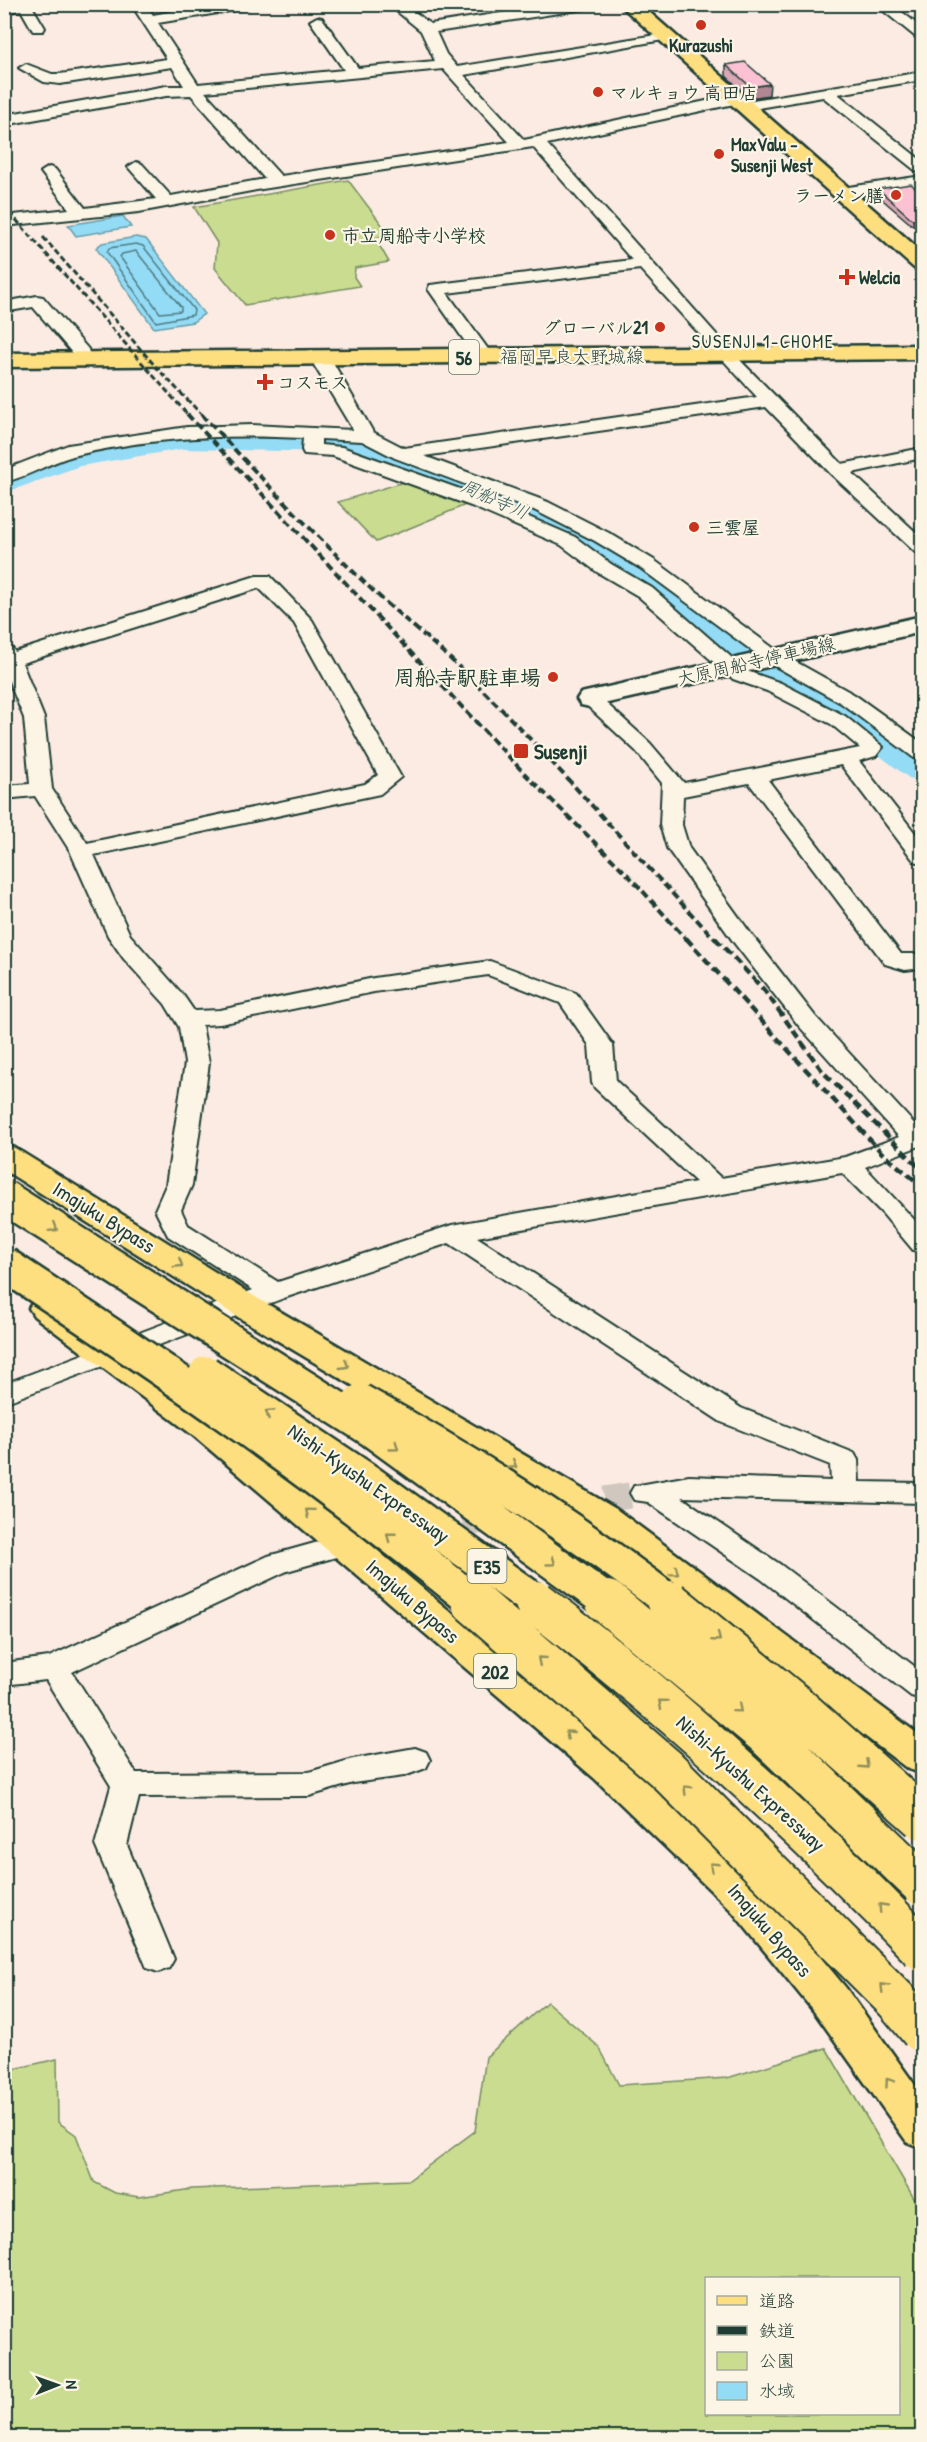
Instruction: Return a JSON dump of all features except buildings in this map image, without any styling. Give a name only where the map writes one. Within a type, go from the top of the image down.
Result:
[{"type":"main road","points":[[628,4],[922,263]]},
{"type":"main road","name":"福岡早良大野城線","points":[[4,360],[726,356],[922,352]]},
{"type":"main road","name":"大原周船寺停車場線","points":[[590,699],[922,624]]},
{"type":"main road","name":"Imajuku Bypass","points":[[4,1155],[260,1299],[603,1518],[922,1758]]},
{"type":"main road","name":"Nishi-Kyushu Expressway","points":[[4,1197],[370,1429],[610,1604],[765,1732],[922,1884]]},
{"type":"main road","name":"Nishi-Kyushu Expressway","points":[[4,1242],[332,1454],[528,1596],[622,1669],[723,1755],[845,1869],[922,1949]]},
{"type":"main road","points":[[4,1264],[142,1354],[307,1471],[473,1602],[666,1769],[881,1984],[922,2031]]},
{"type":"main road","name":"Imajuku Bypass","points":[[4,1277],[207,1427],[609,1767],[746,1898],[831,2001],[922,2129]]},
{"type":"main road","points":[[186,1311],[406,1425],[584,1538],[712,1634],[829,1731],[922,1818]]},
{"type":"street","points":[[138,4],[147,21],[194,89],[273,177],[274,183]]},
{"type":"street","points":[[147,21],[187,12],[248,4]]},
{"type":"street","points":[[395,4],[427,29],[450,68],[528,143],[644,264],[726,356],[838,470],[922,548]]},
{"type":"street","points":[[427,29],[591,4]]},
{"type":"street","points":[[882,4],[922,35]]},
{"type":"street","points":[[4,9],[27,5],[38,28]]},
{"type":"street","points":[[317,21],[354,73]]},
{"type":"street","points":[[4,120],[155,93],[354,73],[450,68],[527,59],[663,36]]},
{"type":"street","points":[[626,42],[639,56]]},
{"type":"street","points":[[527,59],[547,72]]},
{"type":"street","points":[[26,68],[49,79],[60,79],[175,62]]},
{"type":"street","points":[[4,220],[82,215],[167,202],[528,143],[738,103],[826,92],[922,76]]},
{"type":"street","points":[[899,80],[915,92]]},
{"type":"street","points":[[826,92],[922,168]]},
{"type":"street","points":[[136,166],[167,202]]},
{"type":"street","points":[[49,172],[82,215]]},
{"type":"street","points":[[842,193],[922,181]]},
{"type":"street","points":[[484,356],[436,289],[644,264]]},
{"type":"street","points":[[4,307],[37,301],[82,353],[82,360]]},
{"type":"street","points":[[322,358],[323,365],[366,436]]},
{"type":"street","points":[[402,454],[770,401]]},
{"type":"street","points":[[4,477],[68,451],[109,442],[187,432],[252,430],[312,438],[366,436],[402,454],[540,506],[602,537],[647,564],[768,658],[848,699],[922,753]]},
{"type":"street","points":[[312,438],[310,450],[335,451],[478,502],[568,541],[604,568],[645,592],[749,680],[774,687],[838,720],[872,747],[869,752],[846,758],[672,792]]},
{"type":"street","points":[[838,470],[922,453]]},
{"type":"street","points":[[81,851],[372,789],[390,777],[302,620],[263,580],[8,655],[34,718],[41,789],[81,851],[119,936],[132,954],[175,1000],[191,1027],[196,1063],[179,1185],[168,1210],[177,1230],[260,1299]]},
{"type":"street","points":[[4,1394],[260,1299],[452,1233],[848,1164],[919,1138],[807,1021],[743,939],[678,848],[671,825],[673,782],[644,747],[590,699]]},
{"type":"street","points":[[846,758],[922,856]]},
{"type":"street","points":[[754,776],[893,959],[905,963],[922,961]]},
{"type":"street","points":[[4,793],[41,789]]},
{"type":"street","points":[[186,1019],[220,1017],[374,985],[490,968],[568,998],[601,1045],[604,1083],[717,1188]]},
{"type":"street","points":[[848,1164],[891,1207],[922,1244]]},
{"type":"street","points":[[452,1233],[730,1415],[844,1460],[846,1491]]},
{"type":"street","points":[[922,1493],[722,1489],[689,1486],[649,1492],[771,1572],[922,1688]]},
{"type":"street","points":[[4,1674],[54,1668],[278,1563],[347,1544]]},
{"type":"street","points":[[54,1668],[127,1785],[111,1845],[158,1959]]},
{"type":"street","points":[[127,1785],[309,1784],[354,1771],[404,1764],[416,1760]]},
{"type":"green space","points":[[348,180],[389,234],[375,238],[389,262],[355,268],[354,277],[360,286],[245,305],[215,268],[217,243],[194,207]]},
{"type":"green space","points":[[407,481],[468,504],[376,542],[338,502]]},
{"type":"green space","points":[[547,2002],[599,2047],[619,2085],[727,2078],[826,2048],[922,2212],[922,2437],[5,2437],[5,2071],[57,2059],[58,2122],[76,2135],[94,2182],[115,2193],[139,2197],[192,2189],[409,2180],[475,2131],[486,2057]]},
{"type":"water","points":[[123,216],[131,227],[76,236],[68,225]]},
{"type":"water","points":[[136,237],[146,239],[204,314],[193,322],[154,328],[96,248],[102,243]]},
{"type":"waterway","name":"周船寺川","points":[[4,483],[73,457],[182,439],[340,442],[475,488],[588,542],[654,584],[737,653],[856,720],[922,770]]},
{"type":"tunnel","points":[[566,1506],[644,1493]]},
{"type":"tunnel","points":[[347,1544],[504,1517]]},
{"type":"railway","points":[[4,206],[188,415]]},
{"type":"railway","points":[[43,237],[156,367],[202,415]]},
{"type":"railway","points":[[187,414],[524,773],[630,877],[687,940]]},
{"type":"railway","points":[[201,414],[282,500],[377,595],[449,657],[493,701],[716,940]]},
{"type":"railway","points":[[686,938],[882,1153],[922,1186]]},
{"type":"railway","points":[[715,938],[764,990],[823,1072],[922,1170]]},
{"type":"place","name":"Kurazushi","points":[[701,25]]},
{"type":"place","name":"マルキョウ 高田店","points":[[598,92]]},
{"type":"place","name":"MaxValu - Susenji West","points":[[719,154]]},
{"type":"place","name":"ラーメン膳","points":[[896,195]]},
{"type":"place","name":"市立周船寺小学校","points":[[330,235]]},
{"type":"place","name":"Welcia","points":[[847,277]]},
{"type":"place","name":"グローバル21","points":[[660,327]]},
{"type":"place","name":"コスモス","points":[[265,382]]},
{"type":"place","name":"三雲屋","points":[[694,527]]},
{"type":"place","name":"周船寺駅駐車場","points":[[553,677]]},
{"type":"place","name":"Susenji","points":[[521,751]]},
{"type":"district","name":"SUSENJI 1-CHOME","points":[[763,341]]}]
